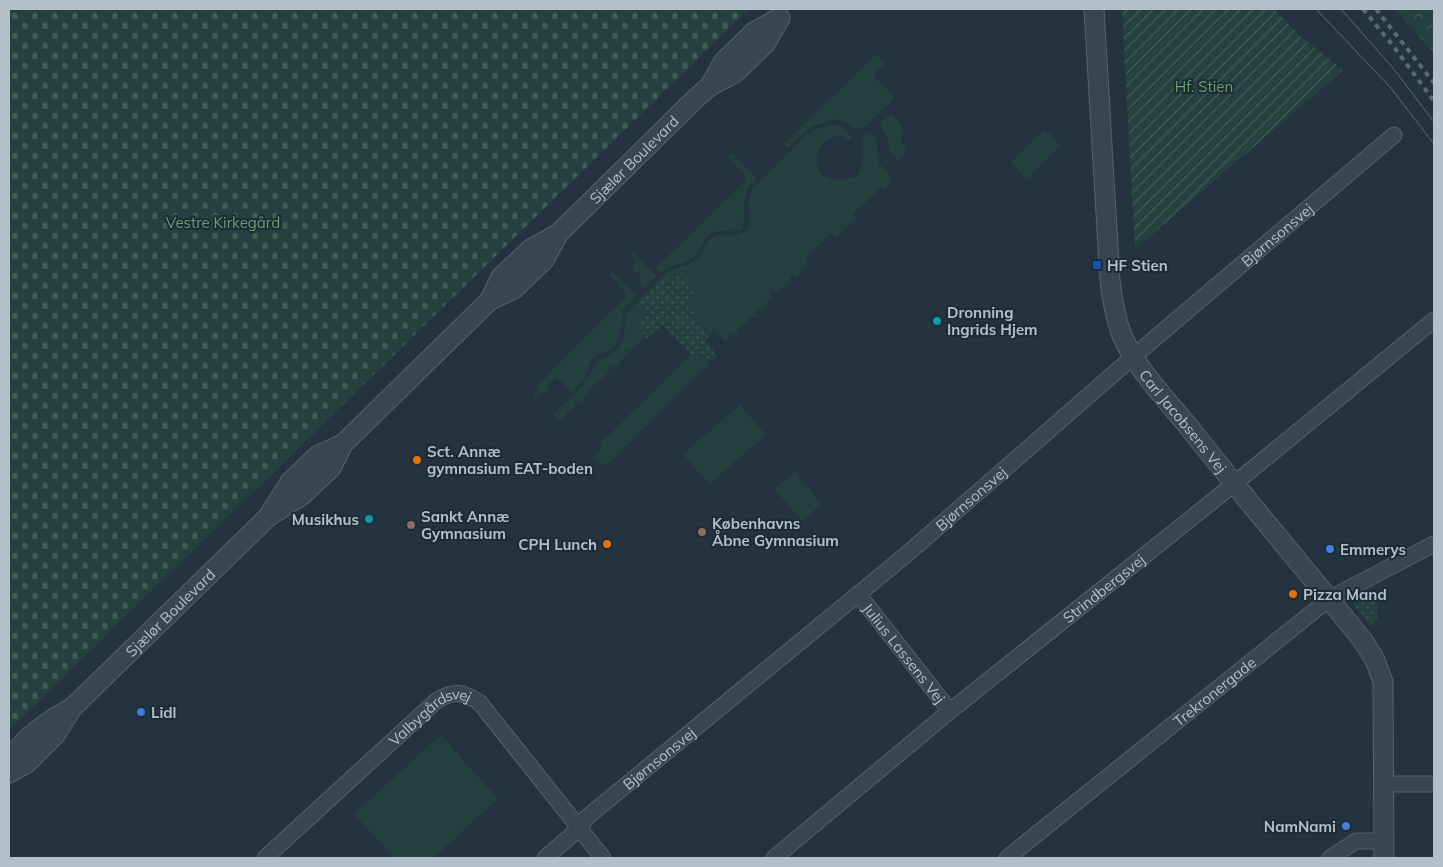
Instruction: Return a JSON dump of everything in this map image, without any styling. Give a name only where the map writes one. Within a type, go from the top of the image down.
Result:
[{"type":"street","name":"Carl Jacobsens Vej","points":[[1094,9],[1110,281],[1113,304],[1121,333],[1134,356],[1234,484],[1372,654],[1383,682],[1384,849]]},
{"type":"street","name":"Sjælør Boulevard","points":[[9,773],[27,762],[56,735],[72,708],[268,517],[301,496],[331,468],[343,444],[490,300],[514,289],[544,260],[558,234],[710,86],[735,73],[755,54],[765,44],[784,13]]},
{"type":"street","name":"Bjørnsonsvej","points":[[545,858],[579,829],[586,818],[593,812],[858,594],[1134,356],[1394,136]]},
{"type":"street","name":"Strindbergsvej","points":[[774,858],[950,711],[1234,484],[1434,320]]},
{"type":"street","name":"Trekronergade","points":[[1007,858],[1329,599],[1434,544]]},
{"type":"street","name":"Julius Lassens Vej","points":[[858,594],[950,711]]},
{"type":"street","name":"Valbygårdsvej","points":[[265,858],[435,702],[444,696],[457,693],[469,696],[480,703],[603,858]]},
{"type":"street","name":"Sjælør Boulevard","points":[[9,762],[16,750],[45,723],[72,708]]},
{"type":"street","points":[[1385,784],[1434,784]]},
{"type":"street","points":[[1330,858],[1356,841],[1384,849]]},
{"type":"green space","name":"Vestre Kirkegård","points":[[9,9],[749,9],[9,730]]},
{"type":"green space","name":"Hf. Stien","points":[[1122,9],[1274,9],[1300,36],[1343,70],[1135,249]]},
{"type":"green space","points":[[1394,9],[1434,9],[1434,53]]},
{"type":"green space","points":[[876,54],[885,63],[873,75],[895,98],[865,127],[856,128],[836,119],[811,127],[788,148],[784,144]]},
{"type":"green space","points":[[891,114],[903,127],[900,140],[907,148],[898,161],[889,151],[887,136],[881,126],[881,123]]},
{"type":"green space","points":[[831,124],[843,128],[851,137],[848,142],[842,136],[835,137],[821,145],[816,160],[822,175],[839,181],[855,178],[861,164],[862,139],[869,134],[876,137],[879,164],[889,173],[891,181],[884,189],[881,187],[853,214],[856,218],[836,237],[831,233],[804,259],[809,264],[796,277],[793,275],[789,278],[792,281],[783,289],[781,288],[776,293],[773,290],[770,294],[773,297],[760,311],[757,309],[754,313],[757,316],[755,318],[752,316],[747,320],[749,322],[747,324],[745,323],[737,329],[739,331],[735,336],[732,334],[725,341],[714,330],[711,334],[692,315],[687,305],[700,293],[681,271],[672,281],[665,274],[696,260],[712,238],[720,235],[736,236],[743,233],[748,225],[749,199],[753,189],[811,131]]},
{"type":"green space","points":[[1045,129],[1061,146],[1027,179],[1011,162]]},
{"type":"green space","points":[[732,153],[757,179],[747,189],[743,228],[736,231],[712,233],[706,238],[693,258],[668,268],[661,273],[656,268],[748,179],[728,157]]},
{"type":"green space","points":[[629,248],[656,276],[643,288],[638,283],[640,282],[640,275],[633,269],[635,259]]},
{"type":"green space","points":[[612,271],[636,296],[624,309],[619,339],[610,350],[596,356],[591,361],[584,379],[571,392],[557,377],[547,386],[549,390],[536,397],[533,395],[540,388],[537,385],[628,295],[608,274]]},
{"type":"green space","points":[[681,271],[700,293],[687,305],[694,313],[692,315],[711,334],[705,341],[717,355],[710,362],[701,354],[695,359],[662,325],[646,339],[641,335],[644,331],[638,325],[649,314],[637,302],[665,274],[672,281]]},
{"type":"green space","points":[[637,302],[649,314],[645,332],[642,335],[644,338],[631,351],[627,352],[629,355],[626,355],[615,369],[610,365],[608,368],[610,371],[597,383],[599,385],[597,386],[594,383],[591,387],[594,389],[590,389],[587,392],[589,394],[580,403],[577,401],[574,403],[576,406],[565,413],[567,415],[560,422],[553,415],[588,378],[596,362],[613,354],[618,349],[623,340],[627,313]]},
{"type":"green space","points":[[699,354],[710,365],[706,369],[704,367],[607,465],[604,462],[602,465],[593,456],[602,448],[599,445],[691,355],[695,359]]},
{"type":"green space","points":[[740,405],[766,435],[709,484],[683,454]]},
{"type":"green space","points":[[795,472],[822,504],[802,521],[775,489]]},
{"type":"green space","points":[[1372,589],[1377,592],[1377,619],[1370,625],[1353,604],[1355,597]]},
{"type":"green space","points":[[441,735],[498,799],[433,858],[394,858],[354,814]]},
{"type":"tram line","points":[[1316,9],[1390,87],[1434,144]]},
{"type":"tram line","points":[[1341,9],[1393,68],[1434,122]]},
{"type":"railway","points":[[1363,9],[1434,101]]},
{"type":"railway","points":[[1376,9],[1434,83]]},
{"type":"place","name":"HF Stien","points":[[1097,265]]},
{"type":"place","name":"Dronning Ingrids Hjem","points":[[937,321]]},
{"type":"place","name":"Sct. Annæ gymnasium EAT-boden","points":[[417,460]]},
{"type":"place","name":"Musikhus","points":[[369,519]]},
{"type":"place","name":"Sankt Annæ Gymnasium","points":[[411,525]]},
{"type":"place","name":"Københavns Åbne Gymnasium","points":[[702,532]]},
{"type":"place","name":"CPH Lunch","points":[[607,544]]},
{"type":"place","name":"Emmerys","points":[[1330,549]]},
{"type":"place","name":"Pizza Mand","points":[[1293,594]]},
{"type":"place","name":"Lidl","points":[[141,712]]},
{"type":"place","name":"NamNami","points":[[1346,826]]}]
